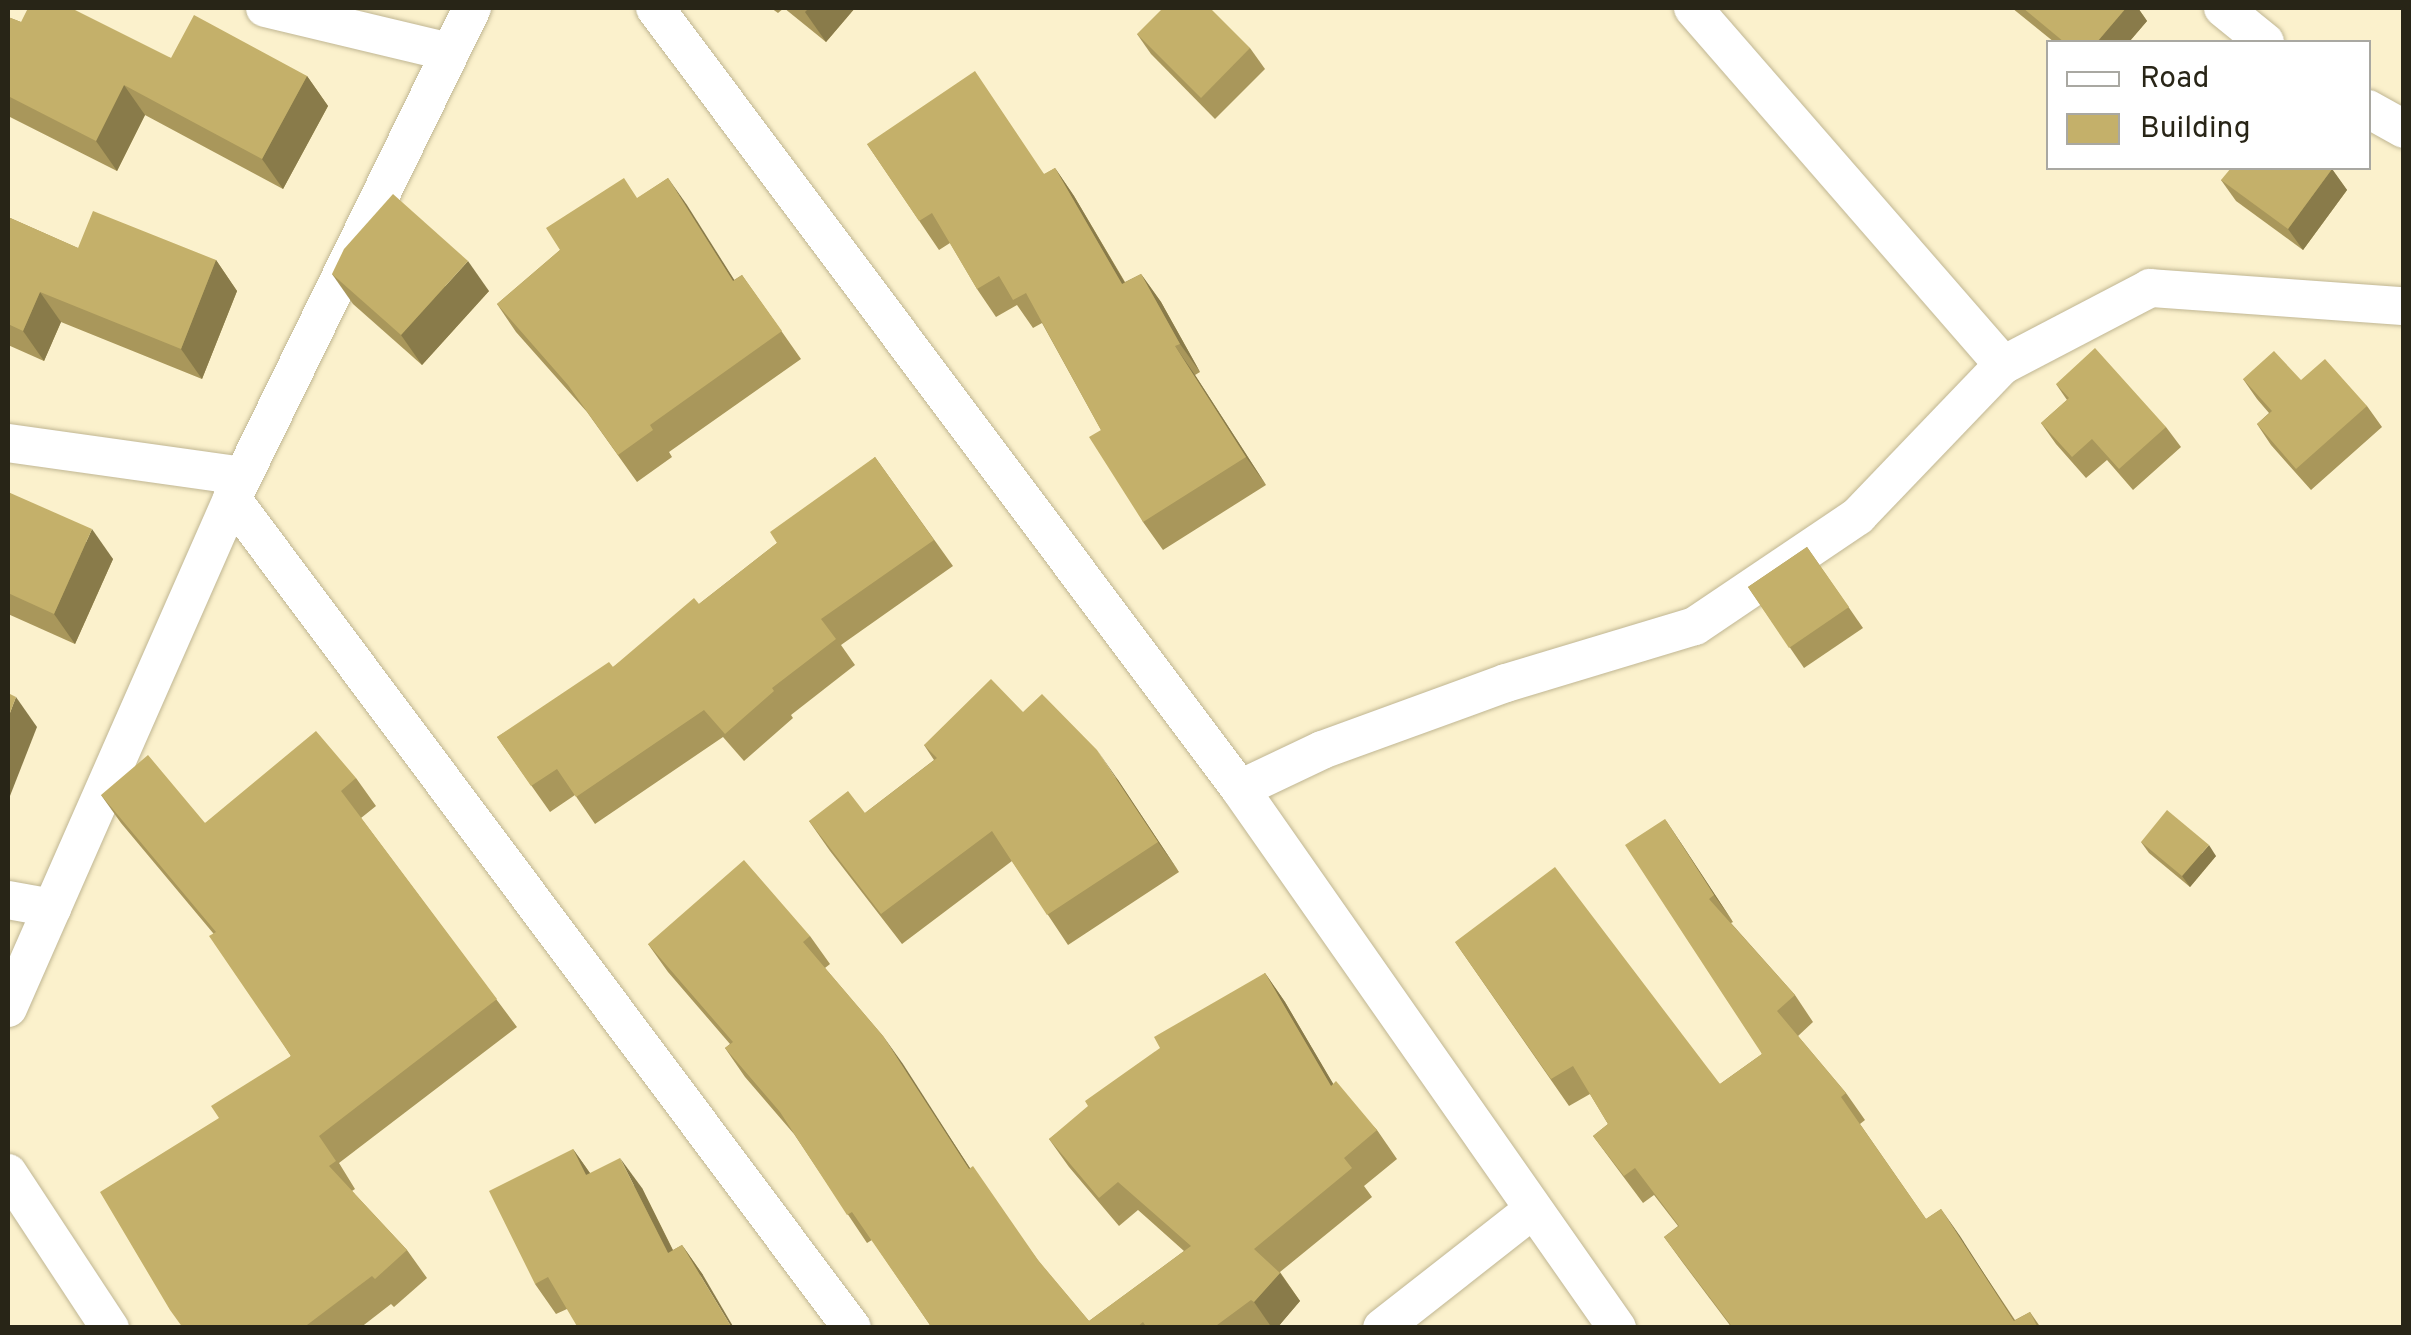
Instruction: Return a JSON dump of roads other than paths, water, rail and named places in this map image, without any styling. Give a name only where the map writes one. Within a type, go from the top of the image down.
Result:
[{"type":"street","points":[[265,8],[450,52]]},
{"type":"street","points":[[8,1008],[237,488],[472,8]]},
{"type":"street","points":[[655,8],[1240,789],[1617,1328]]},
{"type":"street","points":[[1693,8],[2002,365]]},
{"type":"street","points":[[2223,8],[2262,40]]},
{"type":"street","points":[[2371,111],[2404,129]]},
{"type":"street","points":[[1240,789],[1322,750],[1506,683],[1695,626],[1858,516],[2002,365],[2150,288],[2404,306]]},
{"type":"street","points":[[8,442],[237,488],[852,1328]]},
{"type":"street","points":[[8,900],[52,908]]},
{"type":"street","points":[[8,1173],[110,1328]]},
{"type":"street","points":[[1382,1328],[1531,1210]]}]
